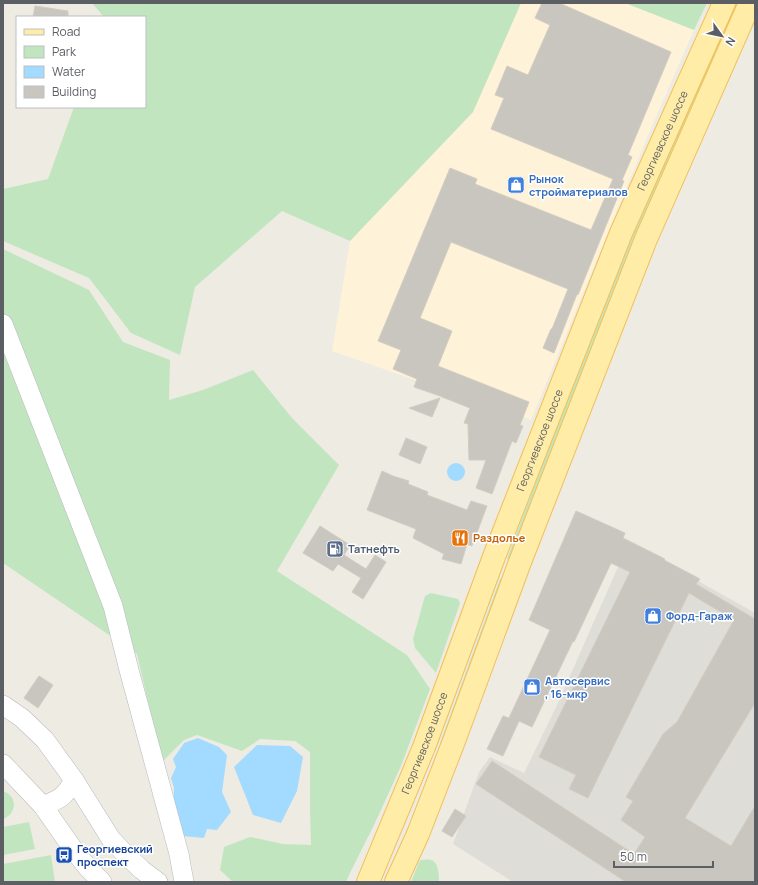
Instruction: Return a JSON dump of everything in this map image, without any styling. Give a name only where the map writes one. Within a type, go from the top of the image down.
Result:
[{"type":"main road","name":"Георгиевское шоссе","points":[[368,882],[424,747],[495,554],[621,233],[724,3]]},
{"type":"main road","points":[[396,882],[418,834],[520,562],[646,239],[750,3]]},
{"type":"street","points":[[3,324],[113,606],[179,854],[184,882]]},
{"type":"street","points":[[495,554],[498,565],[507,570],[512,569],[520,562]]},
{"type":"street","points":[[3,705],[22,718],[45,740],[74,780],[118,848],[142,870],[158,882]]},
{"type":"street","points":[[3,764],[43,806],[73,849],[88,868],[102,882]]},
{"type":"street","points":[[43,806],[62,797],[69,790],[74,780]]},
{"type":"shaded area","name":"Рынок стройматериалов","points":[[521,3],[625,3],[694,30],[651,128],[531,420],[332,351],[350,241],[473,112]]},
{"type":"shaded area","points":[[629,542],[755,613],[755,882],[513,882],[453,844],[479,772],[490,757],[524,773],[558,703]]},
{"type":"green space","points":[[92,3],[521,3],[473,112],[350,241],[282,211],[195,287],[180,355],[131,333],[89,278],[3,241],[3,189],[48,179],[74,108],[146,108],[146,16],[103,16]]},
{"type":"green space","points":[[625,3],[707,3],[694,30]]},
{"type":"green space","points":[[734,3],[741,3],[513,561],[507,559],[563,410],[622,261],[680,123]]},
{"type":"green space","points":[[3,249],[89,290],[123,342],[170,360],[169,400],[203,390],[253,370],[292,418],[339,465],[277,571],[407,655],[430,689],[401,766],[346,882],[233,882],[220,870],[224,847],[250,837],[283,844],[311,845],[310,752],[295,741],[260,739],[242,751],[197,735],[184,740],[162,762],[137,654],[3,563]]},
{"type":"green space","points":[[500,579],[506,581],[448,737],[440,743]]},
{"type":"green space","points":[[431,593],[458,599],[460,603],[436,673],[415,648],[413,639],[425,596]]},
{"type":"green space","points":[[3,791],[8,793],[14,805],[8,817],[3,819]]},
{"type":"green space","points":[[29,822],[35,849],[3,855],[3,827]]},
{"type":"green space","points":[[51,855],[55,882],[3,882],[3,864]]},
{"type":"green space","points":[[421,860],[430,860],[436,863],[439,882],[411,882]]},
{"type":"water","points":[[456,463],[462,466],[465,472],[462,478],[456,481],[450,478],[447,472],[450,466]]},
{"type":"water","points":[[198,738],[219,747],[227,755],[222,792],[231,812],[217,830],[207,829],[204,838],[182,836],[173,815],[174,788],[171,778],[176,767],[173,759],[184,743]]},
{"type":"water","points":[[257,745],[290,746],[303,757],[297,791],[281,823],[253,815],[234,767]]},
{"type":"building","points":[[542,3],[559,3],[671,52],[628,155],[632,157],[622,180],[624,181],[554,353],[543,348],[568,289],[451,242],[420,318],[452,331],[438,366],[529,402],[520,425],[523,426],[516,443],[512,441],[492,494],[476,488],[486,460],[469,460],[468,424],[464,423],[470,408],[414,387],[417,379],[393,369],[401,350],[378,341],[450,168],[477,179],[475,184],[591,230],[613,179],[491,129],[504,98],[495,95],[507,66],[528,75],[550,25],[535,18]]},
{"type":"building","points":[[35,6],[68,11],[68,16],[33,16]]},
{"type":"building","points":[[440,398],[432,417],[409,408]]},
{"type":"building","points":[[406,438],[427,447],[420,464],[399,455]]},
{"type":"building","points":[[382,471],[409,481],[408,484],[428,492],[427,495],[467,510],[471,501],[487,506],[472,546],[467,544],[461,564],[442,559],[444,554],[413,538],[416,529],[367,510]]},
{"type":"building","points":[[576,511],[625,533],[623,538],[665,559],[664,560],[700,579],[696,584],[755,619],[755,703],[685,818],[731,846],[755,806],[755,882],[626,882],[476,784],[492,761],[634,854],[645,837],[621,820],[633,801],[626,797],[663,734],[677,722],[734,620],[689,593],[588,798],[569,789],[576,775],[539,757],[630,572],[611,563],[532,727],[519,721],[503,756],[487,749],[503,716],[509,718],[550,630],[529,620]]},
{"type":"building","points":[[320,526],[350,545],[344,555],[366,569],[375,555],[386,562],[363,599],[352,592],[361,578],[338,564],[333,571],[303,553]]},
{"type":"building","points":[[39,676],[53,685],[38,708],[24,698]]},
{"type":"building","points":[[455,809],[466,816],[452,837],[442,831]]},
{"type":"place","name":"Рынок стройматериалов","points":[[516,185]]},
{"type":"place","name":"Раздолье","points":[[460,538]]},
{"type":"place","name":"Татнефть","points":[[335,549]]},
{"type":"place","name":"Форд-Гараж","points":[[653,616]]},
{"type":"place","name":"Автосервис , 16-мкр","points":[[532,687]]},
{"type":"place","name":"Георгиевский проспект","points":[[64,855]]}]
